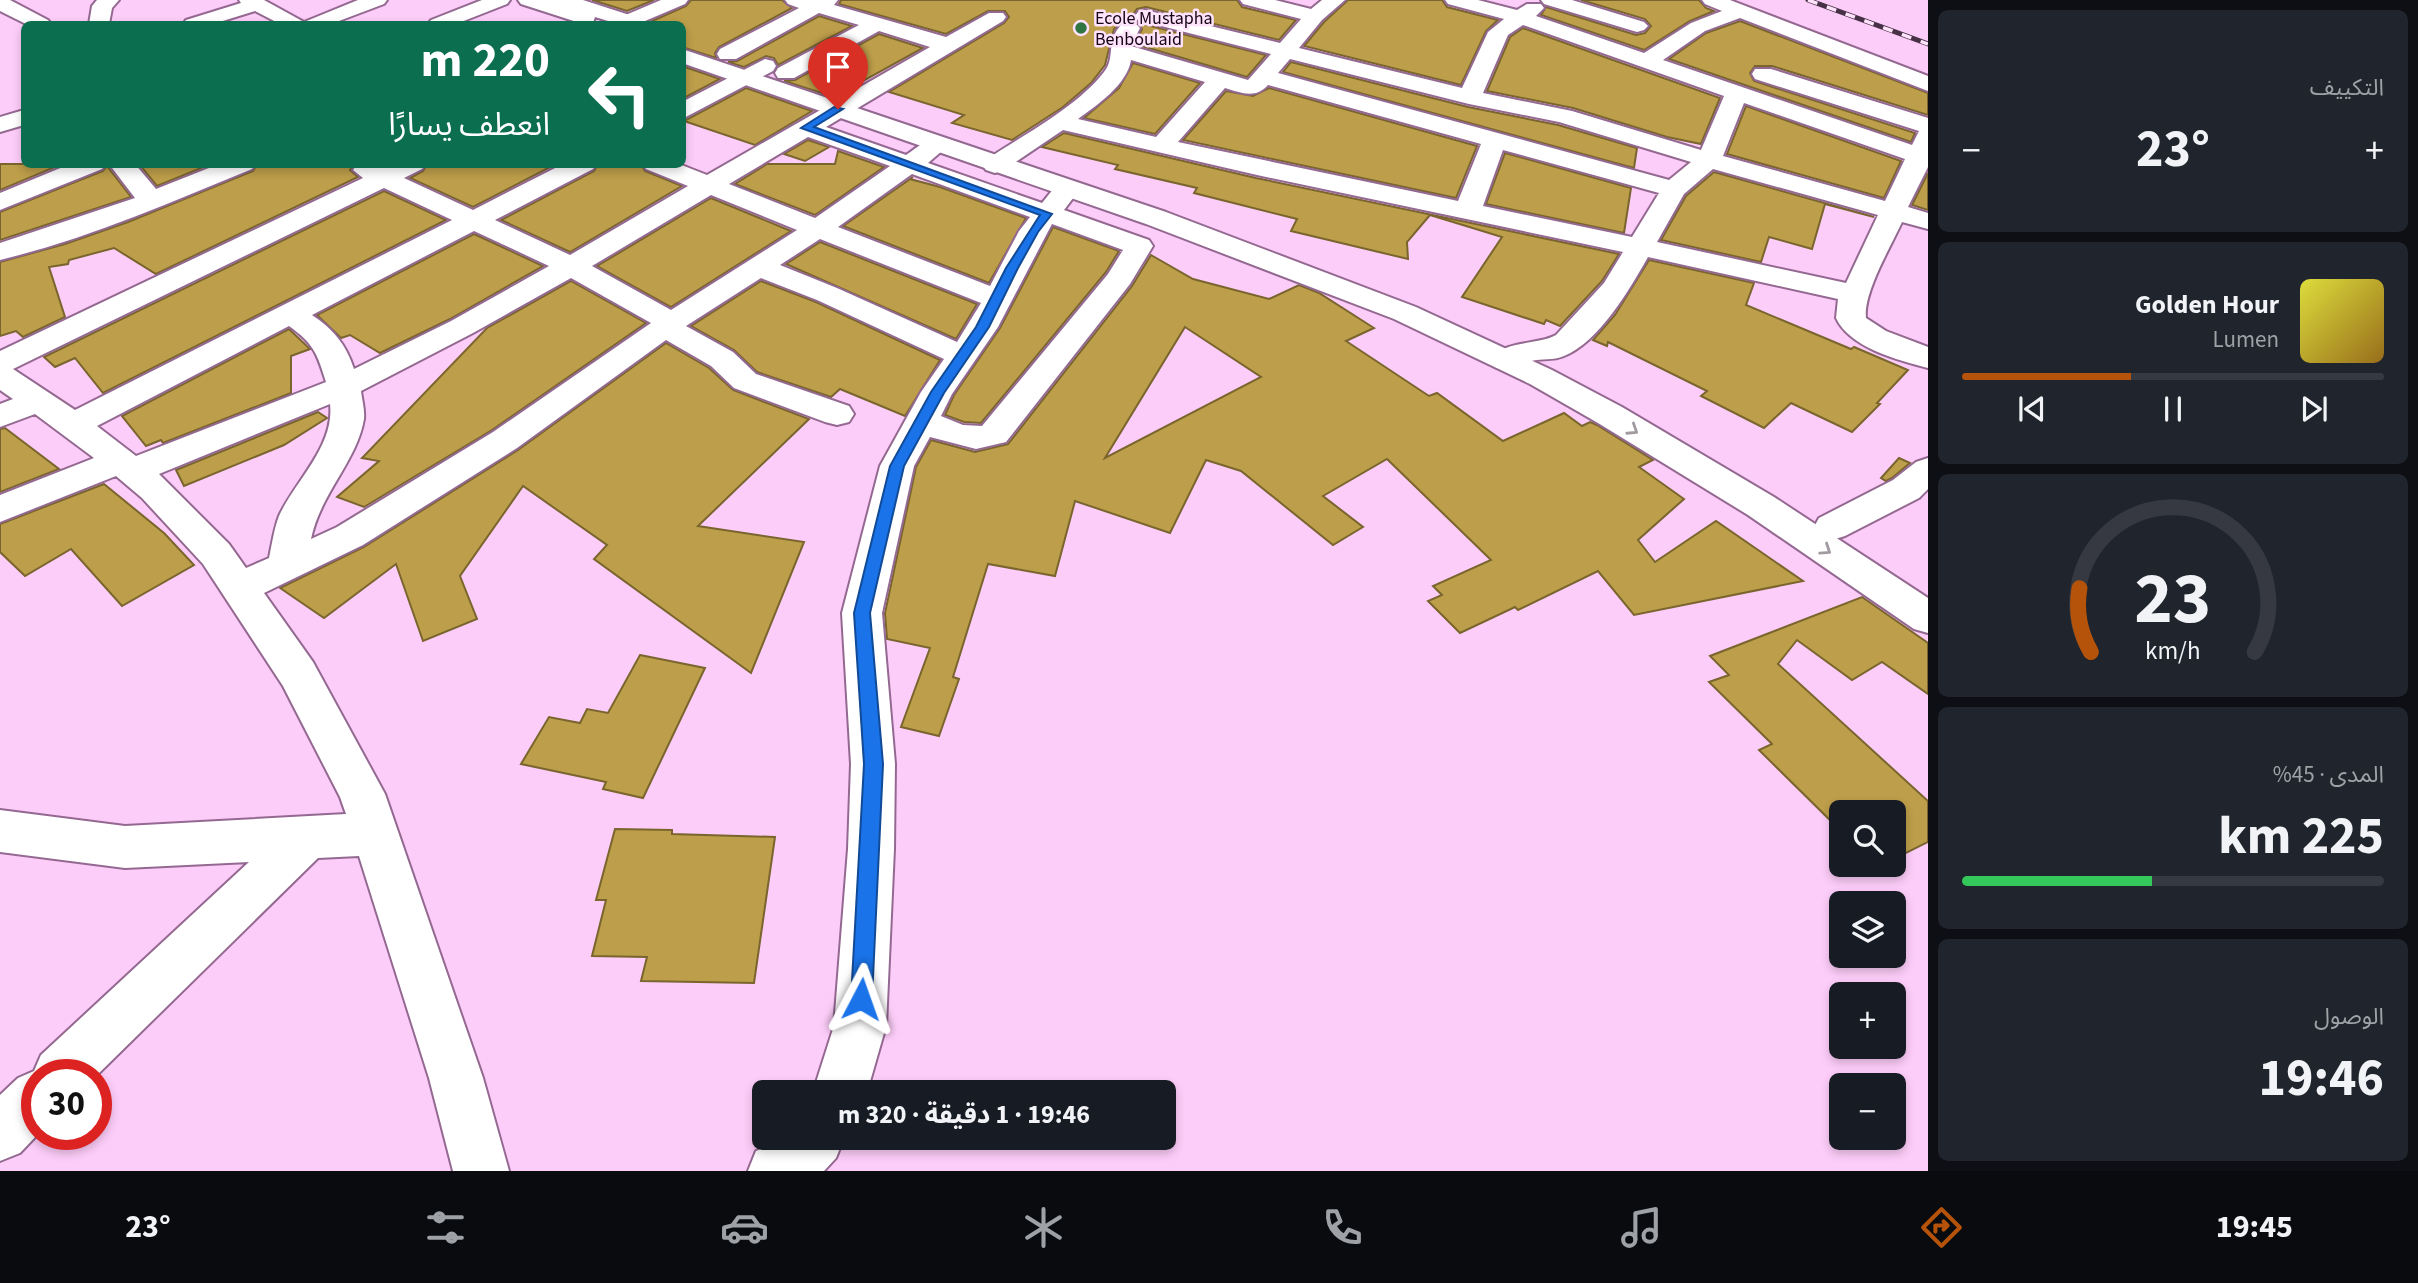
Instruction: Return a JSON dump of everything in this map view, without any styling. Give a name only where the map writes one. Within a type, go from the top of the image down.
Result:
[{"type":"street","points":[[100,21],[102,6],[109,0]]},
{"type":"street","points":[[321,21],[377,0]]},
{"type":"street","points":[[446,21],[500,0]]},
{"type":"street","points":[[528,0],[587,21]]},
{"type":"street","points":[[562,0],[627,21]]},
{"type":"street","points":[[637,21],[678,0]]},
{"type":"street","points":[[795,0],[823,3],[875,25],[948,45]]},
{"type":"street","points":[[1004,159],[1058,122],[1113,76],[1121,64],[1119,49],[1124,32],[1168,0]]},
{"type":"street","points":[[1250,0],[1315,16]]},
{"type":"street","points":[[1119,49],[1220,80],[1254,87],[1315,16],[1335,0]]},
{"type":"street","points":[[1455,0],[1519,17],[1647,61],[1928,126]]},
{"type":"street","points":[[1469,97],[1499,32],[1550,0],[1637,26]]},
{"type":"street","points":[[1712,0],[1928,84]]},
{"type":"street","points":[[201,21],[253,2],[289,21]]},
{"type":"street","points":[[728,54],[823,3]]},
{"type":"street","points":[[6,4],[36,21]]},
{"type":"street","points":[[1647,61],[1698,27],[1738,12]]},
{"type":"street","points":[[1145,16],[1469,97],[1564,116],[1928,221]]},
{"type":"street","points":[[0,509],[344,387],[462,327],[571,266],[996,17]]},
{"type":"street","points":[[1675,18],[1698,27]]},
{"type":"street","points":[[686,110],[875,25]]},
{"type":"street","points":[[686,40],[728,54],[938,144],[1004,159],[1067,189],[1156,218],[1517,356],[1658,418],[1928,586]]},
{"type":"street","points":[[1671,44],[1693,52]]},
{"type":"street","points":[[686,56],[766,72],[847,104],[1004,159],[1292,250],[1428,303],[1761,506],[1928,618]]},
{"type":"street","points":[[1265,77],[1674,189]]},
{"type":"street","points":[[1162,145],[1220,80]]},
{"type":"street","points":[[1738,80],[1924,150],[1855,294],[1850,312],[1853,322],[1865,332],[1928,358]]},
{"type":"street","points":[[1517,356],[1552,350],[1567,342],[1616,287],[1674,189],[1709,160],[1738,80]]},
{"type":"street","points":[[0,125],[21,118]]},
{"type":"street","points":[[1058,122],[1224,161],[1468,209],[1855,294]]},
{"type":"street","points":[[806,128],[1139,246]]},
{"type":"street","points":[[1468,209],[1495,138]]},
{"type":"street","points":[[240,588],[350,536],[505,440],[669,325],[815,230],[938,144]]},
{"type":"street","points":[[0,202],[83,168]]},
{"type":"street","points":[[124,168],[152,201]]},
{"type":"street","points":[[0,252],[42,241],[233,168]]},
{"type":"street","points":[[362,168],[571,266],[722,359],[745,381],[836,414]]},
{"type":"street","points":[[0,363],[404,168]]},
{"type":"street","points":[[73,424],[575,168]]},
{"type":"street","points":[[664,168],[815,230],[997,299]]},
{"type":"street","points":[[844,1080],[860,1026],[871,849],[873,764],[862,613],[897,466],[937,392],[963,356],[997,299],[1033,231],[1067,189]]},
{"type":"street","points":[[922,421],[974,440],[994,434],[1120,278],[1156,218]]},
{"type":"street","points":[[756,266],[827,294],[963,356]]},
{"type":"street","points":[[286,566],[297,517],[341,440],[348,416],[344,387],[332,350],[318,333],[291,314]]},
{"type":"street","points":[[0,375],[19,409],[73,424],[155,489],[216,554],[298,674],[362,794],[456,1078],[481,1171]]},
{"type":"street","points":[[1832,527],[1906,489],[1928,470]]},
{"type":"street","points":[[0,831],[125,847],[375,834]]},
{"type":"street","points":[[76,1059],[308,837]]},
{"type":"street","points":[[0,1133],[21,1113]]},
{"type":"street","points":[[776,1171],[793,1164],[805,1150]]},
{"type":"building","points":[[592,0],[654,0],[627,11]]},
{"type":"building","points":[[691,0],[782,0],[792,8],[719,47],[715,53],[716,58],[686,48],[686,21],[652,21],[686,6]]},
{"type":"building","points":[[841,0],[1237,0],[1242,7],[1296,20],[1279,40],[1146,7],[1137,9],[1132,16],[1136,21],[1122,21],[1114,29],[1105,65],[1091,83],[1063,107],[1012,140],[952,123],[964,115],[889,92],[1004,23],[1009,17],[1005,11],[988,11],[946,34],[839,4]]},
{"type":"building","points":[[1348,0],[1442,0],[1447,7],[1498,20],[1486,31],[1461,85],[1304,46],[1324,22]]},
{"type":"building","points":[[1581,0],[1699,0],[1706,8],[1714,11],[1690,21],[1644,50],[1541,15],[1546,7],[1636,35],[1645,33],[1651,26],[1645,19]]},
{"type":"building","points":[[819,16],[852,26],[778,65],[774,58],[766,56],[744,67],[728,62],[737,61]]},
{"type":"building","points":[[1740,21],[1928,93],[1928,115],[1772,66],[1755,66],[1750,73],[1754,81],[1915,133],[1911,142],[1669,59],[1706,33]]},
{"type":"building","points":[[1139,23],[1266,55],[1247,77],[1135,44],[1142,29]]},
{"type":"building","points":[[1523,28],[1720,98],[1701,144],[1667,137],[1573,108],[1487,91],[1510,37]]},
{"type":"building","points":[[879,34],[923,48],[834,97],[784,81],[795,80]]},
{"type":"building","points":[[1291,62],[1468,107],[1558,125],[1637,148],[1634,168],[1283,72]]},
{"type":"building","points":[[1133,63],[1200,83],[1155,134],[1084,118],[1119,88]]},
{"type":"building","points":[[686,67],[720,79],[686,97]]},
{"type":"building","points":[[746,88],[812,111],[755,145],[686,120]]},
{"type":"building","points":[[1269,88],[1477,146],[1456,198],[1183,140],[1226,91],[1253,96]]},
{"type":"building","points":[[1746,106],[1901,161],[1884,198],[1727,154]]},
{"type":"building","points":[[1064,133],[1256,178],[1619,254],[1602,281],[1560,326],[1546,320],[1544,324],[1462,297],[1502,237],[1430,215],[1407,242],[1408,259],[1291,231],[1297,219],[1194,193],[1197,188],[1115,169],[1118,165],[1042,147]]},
{"type":"building","points":[[808,140],[829,147],[805,161],[784,154]]},
{"type":"building","points":[[838,151],[884,167],[815,215],[735,184],[767,164],[835,164]]},
{"type":"building","points":[[1505,153],[1631,188],[1624,233],[1486,204]]},
{"type":"building","points":[[0,164],[21,164],[21,168],[52,168],[0,190]]},
{"type":"building","points":[[109,168],[131,197],[0,240],[0,212]]},
{"type":"building","points":[[142,168],[201,168],[157,186]]},
{"type":"building","points":[[255,168],[351,168],[350,170],[358,177],[156,274],[114,248],[69,260],[68,264],[49,267],[65,317],[23,337],[16,331],[0,336],[0,262],[65,244],[128,222]]},
{"type":"building","points":[[425,168],[548,168],[473,207],[410,178]]},
{"type":"building","points":[[596,168],[643,168],[682,186],[570,252],[501,220]]},
{"type":"building","points":[[1714,172],[1874,217],[1825,204],[1812,249],[1769,237],[1761,262],[1661,240],[1686,196]]},
{"type":"building","points":[[1928,173],[1928,210],[1912,205]]},
{"type":"building","points":[[910,179],[1026,218],[989,283],[843,226]]},
{"type":"building","points":[[384,191],[446,220],[103,393],[75,358],[55,367],[44,357]]},
{"type":"building","points":[[711,198],[791,231],[671,307],[597,266]]},
{"type":"building","points":[[1053,227],[1119,251],[1106,272],[981,423],[964,422],[945,415],[954,395],[1000,328]]},
{"type":"building","points":[[474,234],[543,266],[450,319],[380,353],[350,335],[341,338],[317,315]]},
{"type":"building","points":[[820,242],[977,304],[956,339],[786,264]]},
{"type":"building","points":[[1151,255],[1193,279],[1269,299],[1299,285],[1319,293],[1374,328],[1346,341],[1429,396],[1437,393],[1503,441],[1564,413],[1582,426],[1590,422],[1597,425],[1653,460],[1639,467],[1684,499],[1638,540],[1655,562],[1716,521],[1803,581],[1634,615],[1598,571],[1518,610],[1515,607],[1460,633],[1428,601],[1442,595],[1433,586],[1491,560],[1387,459],[1323,496],[1363,527],[1333,545],[1241,471],[1206,460],[1170,533],[1075,501],[1055,576],[988,564],[953,677],[959,679],[939,736],[901,727],[930,648],[887,639],[885,613],[916,467],[931,440],[975,452],[1008,444],[1132,286]],"holes":[[[1185,327],[1261,377],[1105,458]]]},
{"type":"building","points":[[1649,260],[1754,283],[1746,305],[1908,370],[1852,432],[1791,403],[1764,428],[1701,396],[1707,391],[1608,342],[1607,346],[1593,340],[1615,315]]},
{"type":"building","points":[[571,281],[646,323],[492,430],[364,507],[337,497],[379,461],[362,458],[487,328]]},
{"type":"building","points":[[761,281],[816,302],[940,360],[905,416],[840,389],[831,397],[757,372],[734,350],[691,326]]},
{"type":"building","points":[[289,329],[310,349],[291,356],[291,393],[163,443],[161,440],[146,446],[122,416]]},
{"type":"building","points":[[666,343],[709,368],[733,390],[809,419],[698,526],[804,542],[751,673],[594,559],[607,545],[523,486],[460,576],[477,619],[423,641],[396,564],[324,618],[280,588],[364,547],[518,450]]},
{"type":"building","points":[[318,412],[327,418],[284,445],[184,486],[176,470]]},
{"type":"building","points":[[5,428],[59,469],[0,492],[0,429]]},
{"type":"building","points":[[1899,458],[1910,463],[1892,478],[1886,481],[1881,478]]},
{"type":"building","points":[[104,484],[164,533],[194,565],[122,606],[71,549],[25,576],[0,552],[0,524]]},
{"type":"building","points":[[1862,597],[1928,643],[1928,694],[1882,662],[1852,680],[1797,640],[1778,664],[1928,801],[1928,842],[1906,853],[1906,800],[1829,800],[1829,819],[1759,750],[1772,744],[1709,682],[1729,675],[1710,656]]},
{"type":"building","points":[[640,655],[705,668],[643,798],[603,789],[606,782],[521,764],[549,717],[580,723],[587,709],[608,713]]},
{"type":"building","points":[[615,829],[672,830],[672,834],[775,837],[754,983],[641,981],[647,957],[592,956],[606,900],[596,900]]},
{"type":"railway","points":[[1808,0],[1928,44]]},
{"type":"place","name":"Ecole Mustapha Benboulaid","points":[[1081,28]]},
{"type":"route","points":[[838,109],[806,128],[1047,214],[1033,231],[1012,268],[983,327],[937,392],[897,466],[862,613],[873,764],[871,849],[861,999]]}]
